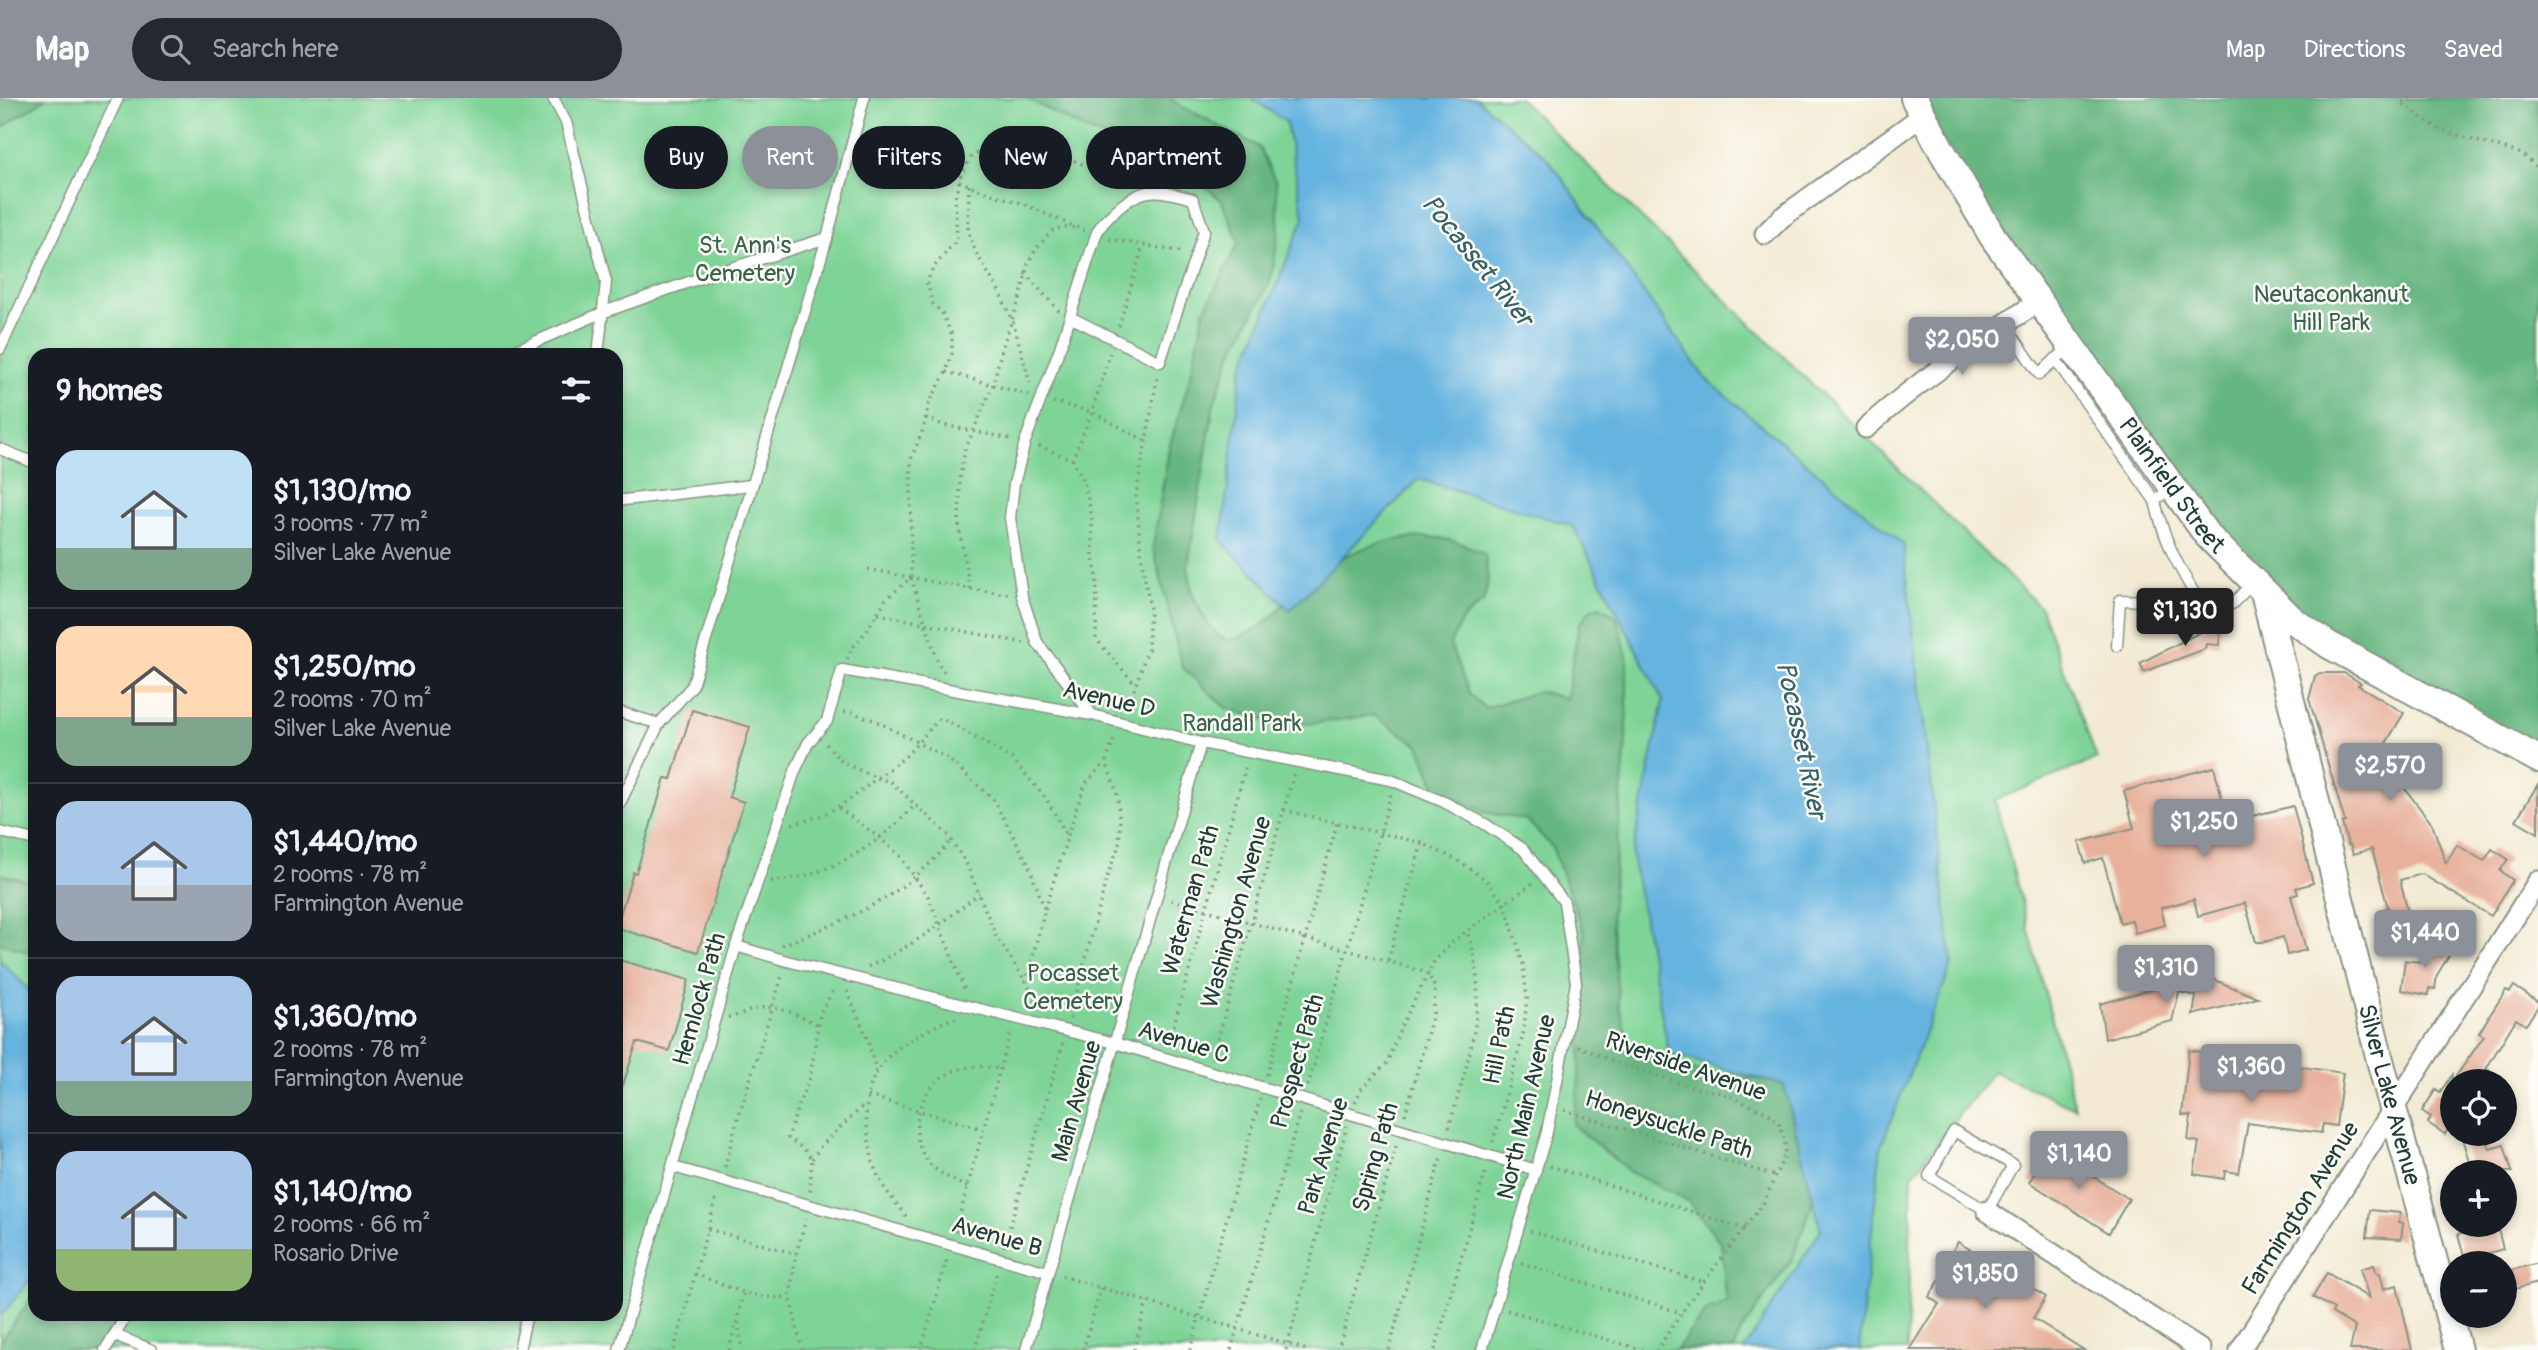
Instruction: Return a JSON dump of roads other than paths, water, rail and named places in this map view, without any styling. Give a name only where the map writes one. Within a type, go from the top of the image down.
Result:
[{"type":"main road","name":"Plainfield Street","points":[[1918,107],[1976,211],[2038,302],[2063,353],[2164,494],[2294,621],[2329,645],[2538,760]]},
{"type":"main road","name":"Silver Lake Avenue","points":[[2259,587],[2458,1350]]},
{"type":"street","points":[[1765,234],[1918,107]]},
{"type":"street","points":[[1866,428],[1899,398],[2038,302]]},
{"type":"street","name":"Farmington Avenue","points":[[2240,1350],[2538,881]]},
{"type":"street","points":[[1987,1211],[2201,1350]]},
{"type":"lane","points":[[0,349],[118,98]]},
{"type":"lane","points":[[554,98],[566,122],[606,282],[599,348]]},
{"type":"lane","points":[[623,797],[659,724],[692,686],[827,238],[864,98]]},
{"type":"lane","points":[[1070,317],[1160,362],[1204,231],[1193,199],[1159,191],[1130,196],[1099,226],[1025,442],[1014,484],[1010,519],[1021,596],[1040,646],[1092,715]]},
{"type":"lane","points":[[521,348],[604,312],[827,238]]},
{"type":"lane","points":[[2004,323],[2039,374],[2063,353]]},
{"type":"lane","points":[[0,449],[28,460]]},
{"type":"lane","points":[[623,500],[751,485]]},
{"type":"lane","points":[[2164,494],[2161,530],[2171,555],[2200,603]]},
{"type":"lane","points":[[2117,646],[2120,600],[2232,604],[2259,587]]},
{"type":"lane","name":"Avenue D","points":[[842,670],[1092,715],[1201,743],[1394,782],[1444,802],[1485,824],[1523,849],[1544,875]]},
{"type":"lane","name":"Hemlock Path","points":[[620,1350],[736,946],[795,771],[808,743],[827,721],[842,670]]},
{"type":"lane","points":[[623,713],[659,724]]},
{"type":"lane","name":"Main Avenue","points":[[1026,1350],[1201,743]]},
{"type":"lane","points":[[0,832],[28,838]]},
{"type":"lane","name":"North Main Avenue","points":[[1482,1350],[1537,1166],[1576,984],[1564,902],[1544,875]]},
{"type":"lane","name":"Avenue C","points":[[736,946],[1115,1043],[1489,1156],[1537,1166]]},
{"type":"lane","points":[[1954,1131],[2013,1165],[1987,1211],[1929,1176],[1954,1131]]},
{"type":"lane","name":"Avenue B","points":[[673,1167],[1048,1272]]},
{"type":"lane","points":[[105,1350],[123,1321]]},
{"type":"lane","points":[[519,1350],[525,1321]]},
{"type":"lane","points":[[115,1335],[152,1350]]},
{"type":"water","name":"Pocasset River","points":[[1251,98],[1476,98],[1549,160],[1705,378],[1903,544],[1952,964],[1881,1146],[1859,1350],[1744,1350],[1821,1230],[1784,1085],[1669,1054],[1632,855],[1663,701],[1573,526],[1419,479],[1290,610],[1221,541],[1242,369],[1304,218],[1286,122]]},
{"type":"water","points":[[0,960],[28,989],[28,1282],[0,1317]]},
{"type":"park label","name":"St. Ann's Cemetery","points":[[745,259]]},
{"type":"park label","name":"Neutaconkanut Hill Park","points":[[2331,308]]},
{"type":"park label","name":"Randall Park","points":[[1242,723]]},
{"type":"park label","name":"Pocasset Cemetery","points":[[1073,987]]}]
